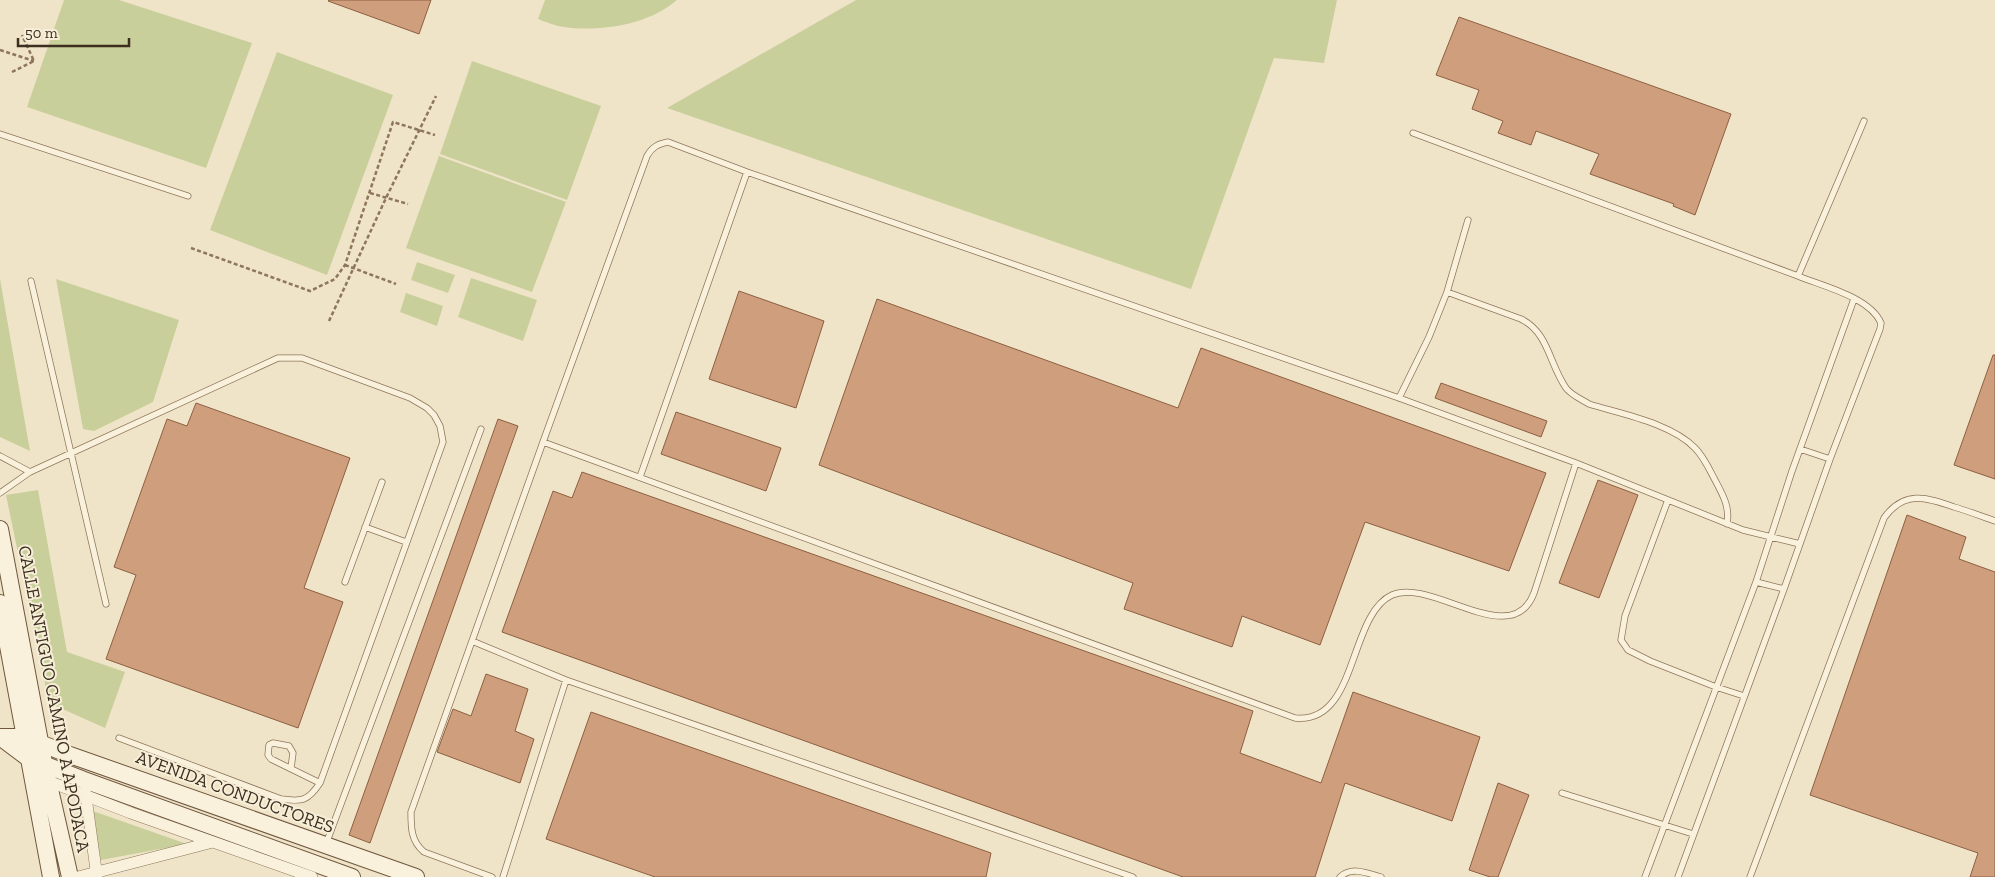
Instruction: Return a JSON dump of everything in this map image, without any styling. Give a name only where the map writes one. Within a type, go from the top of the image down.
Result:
[{"type":"main road","name":"CALLE ANTIGUO CAMINO A APODACA","points":[[0,529],[40,743],[36,760],[51,877]]},
{"type":"main road","name":"CALLE ANTIGUO CAMINO A APODACA","points":[[0,603],[25,737],[48,781],[70,877]]},
{"type":"main road","points":[[0,737],[25,737]]},
{"type":"main road","points":[[0,737],[36,760],[85,787],[352,877]]},
{"type":"main road","name":"AVENIDA CONDUCTORES","points":[[25,737],[70,755],[416,877]]},
{"type":"street","points":[[48,781],[85,787],[130,812],[312,877]]},
{"type":"street","name":"CALLE ANTIGUO CAMINO A APODACA","points":[[85,787],[97,875]]},
{"type":"street","points":[[78,877],[97,875],[213,842]]},
{"type":"lane","points":[[1798,276],[1864,121]]},
{"type":"lane","points":[[1413,133],[1798,276],[1864,303],[1876,313],[1881,323],[1678,877]]},
{"type":"lane","points":[[0,134],[188,196]]},
{"type":"lane","points":[[492,877],[424,852],[416,844],[411,827],[411,812],[543,442],[651,150],[656,145],[668,142],[748,172],[1399,398],[1576,463],[1727,524],[1800,544]]},
{"type":"lane","points":[[640,477],[748,172]]},
{"type":"lane","points":[[1399,398],[1429,337],[1447,292],[1468,220]]},
{"type":"lane","points":[[31,281],[106,604]]},
{"type":"lane","points":[[1447,292],[1530,323],[1541,336],[1567,390],[1577,397],[1589,404],[1673,432],[1693,446],[1702,456],[1722,492],[1728,508],[1727,524]]},
{"type":"lane","points":[[1645,877],[1756,582],[1800,450],[1854,299]]},
{"type":"lane","points":[[0,493],[30,472],[271,360],[291,357],[302,358],[410,398],[427,408],[434,415],[440,426],[443,442],[320,783],[312,795],[296,801],[282,799],[119,738]]},
{"type":"lane","points":[[326,846],[481,429]]},
{"type":"lane","points":[[543,442],[1295,718],[1304,719],[1316,716],[1331,705],[1340,691],[1372,614],[1384,600],[1394,594],[1400,592],[1419,594],[1493,616],[1507,616],[1526,608],[1534,593],[1576,463]]},
{"type":"lane","points":[[1800,450],[1830,459]]},
{"type":"lane","points":[[0,456],[30,472]]},
{"type":"lane","points":[[345,582],[382,482]]},
{"type":"lane","points":[[1750,877],[1884,518],[1898,503],[1921,497],[1995,521]]},
{"type":"lane","points":[[1668,500],[1625,616],[1621,640],[1628,650],[1642,657],[1716,687],[1744,696]]},
{"type":"lane","points":[[365,528],[406,542]]},
{"type":"lane","points":[[1756,582],[1784,589]]},
{"type":"lane","points":[[472,641],[566,680],[1133,877]]},
{"type":"lane","points":[[503,877],[566,680]]},
{"type":"lane","points":[[291,768],[293,753],[289,746],[273,743],[269,745],[269,757],[320,783]]},
{"type":"lane","points":[[1562,793],[1693,834]]},
{"type":"lane","points":[[1340,877],[1351,871],[1360,870],[1381,877]]},
{"type":"path","points":[[22,36],[34,61]]},
{"type":"path","points":[[0,50],[34,61]]},
{"type":"path","points":[[12,72],[34,61]]},
{"type":"path","points":[[329,321],[436,96]]},
{"type":"path","points":[[191,248],[310,291],[335,278],[345,265],[393,122],[435,135]]},
{"type":"path","points":[[370,193],[408,204]]},
{"type":"path","points":[[345,265],[396,284]]},
{"type":"green space","points":[[64,0],[119,0],[252,43],[206,168],[27,107]]},
{"type":"green space","points":[[545,0],[677,0],[665,9],[624,25],[578,28],[551,24],[538,19]]},
{"type":"green space","points":[[856,0],[1337,0],[1324,63],[1274,58],[1191,289],[667,108]]},
{"type":"green space","points":[[277,52],[393,95],[327,275],[210,230]]},
{"type":"green space","points":[[472,61],[601,106],[567,200],[440,154]]},
{"type":"green space","points":[[439,156],[566,202],[532,292],[406,248]]},
{"type":"green space","points":[[417,262],[455,275],[448,293],[411,280]]},
{"type":"green space","points":[[471,278],[537,300],[523,341],[458,317]]},
{"type":"green space","points":[[0,279],[30,451],[0,437]]},
{"type":"green space","points":[[56,279],[179,320],[153,402],[94,431],[83,429]]},
{"type":"green space","points":[[406,293],[443,306],[437,326],[400,312]]},
{"type":"green space","points":[[38,490],[67,652],[125,672],[105,728],[49,703],[6,495]]},
{"type":"green space","points":[[90,810],[187,844],[101,860]]},
{"type":"building","points":[[329,0],[431,0],[419,34]]},
{"type":"building","points":[[1459,17],[1731,114],[1695,215],[1673,206],[1674,204],[1590,174],[1599,154],[1536,131],[1531,145],[1498,133],[1503,121],[1472,109],[1479,90],[1436,75]]},
{"type":"building","points":[[739,291],[824,321],[796,408],[709,379]]},
{"type":"building","points":[[877,299],[1178,408],[1201,348],[1546,473],[1509,571],[1365,522],[1320,645],[1242,616],[1232,647],[1124,609],[1133,583],[819,465]]},
{"type":"building","points":[[1993,355],[1995,355],[1995,479],[1954,465]]},
{"type":"building","points":[[1441,383],[1547,421],[1541,437],[1435,398]]},
{"type":"building","points":[[196,403],[350,458],[304,588],[343,602],[298,728],[106,659],[136,575],[114,567],[167,419],[187,426]]},
{"type":"building","points":[[676,412],[781,448],[766,491],[661,454]]},
{"type":"building","points":[[498,419],[518,426],[370,843],[349,835]]},
{"type":"building","points":[[582,472],[1253,711],[1240,753],[1321,783],[1353,692],[1480,737],[1452,821],[1345,783],[1315,877],[1183,877],[502,632],[553,491],[572,498]]},
{"type":"building","points":[[1598,480],[1638,495],[1599,598],[1559,583]]},
{"type":"building","points":[[1907,515],[1966,537],[1959,559],[1995,572],[1995,877],[1970,877],[1978,853],[1810,795]]},
{"type":"building","points":[[486,674],[528,689],[515,731],[534,739],[520,783],[437,752],[453,709],[471,716]]},
{"type":"building","points":[[591,712],[991,853],[986,877],[655,877],[546,839]]},
{"type":"building","points":[[1498,783],[1529,795],[1498,877],[1490,877],[1469,870]]}]
